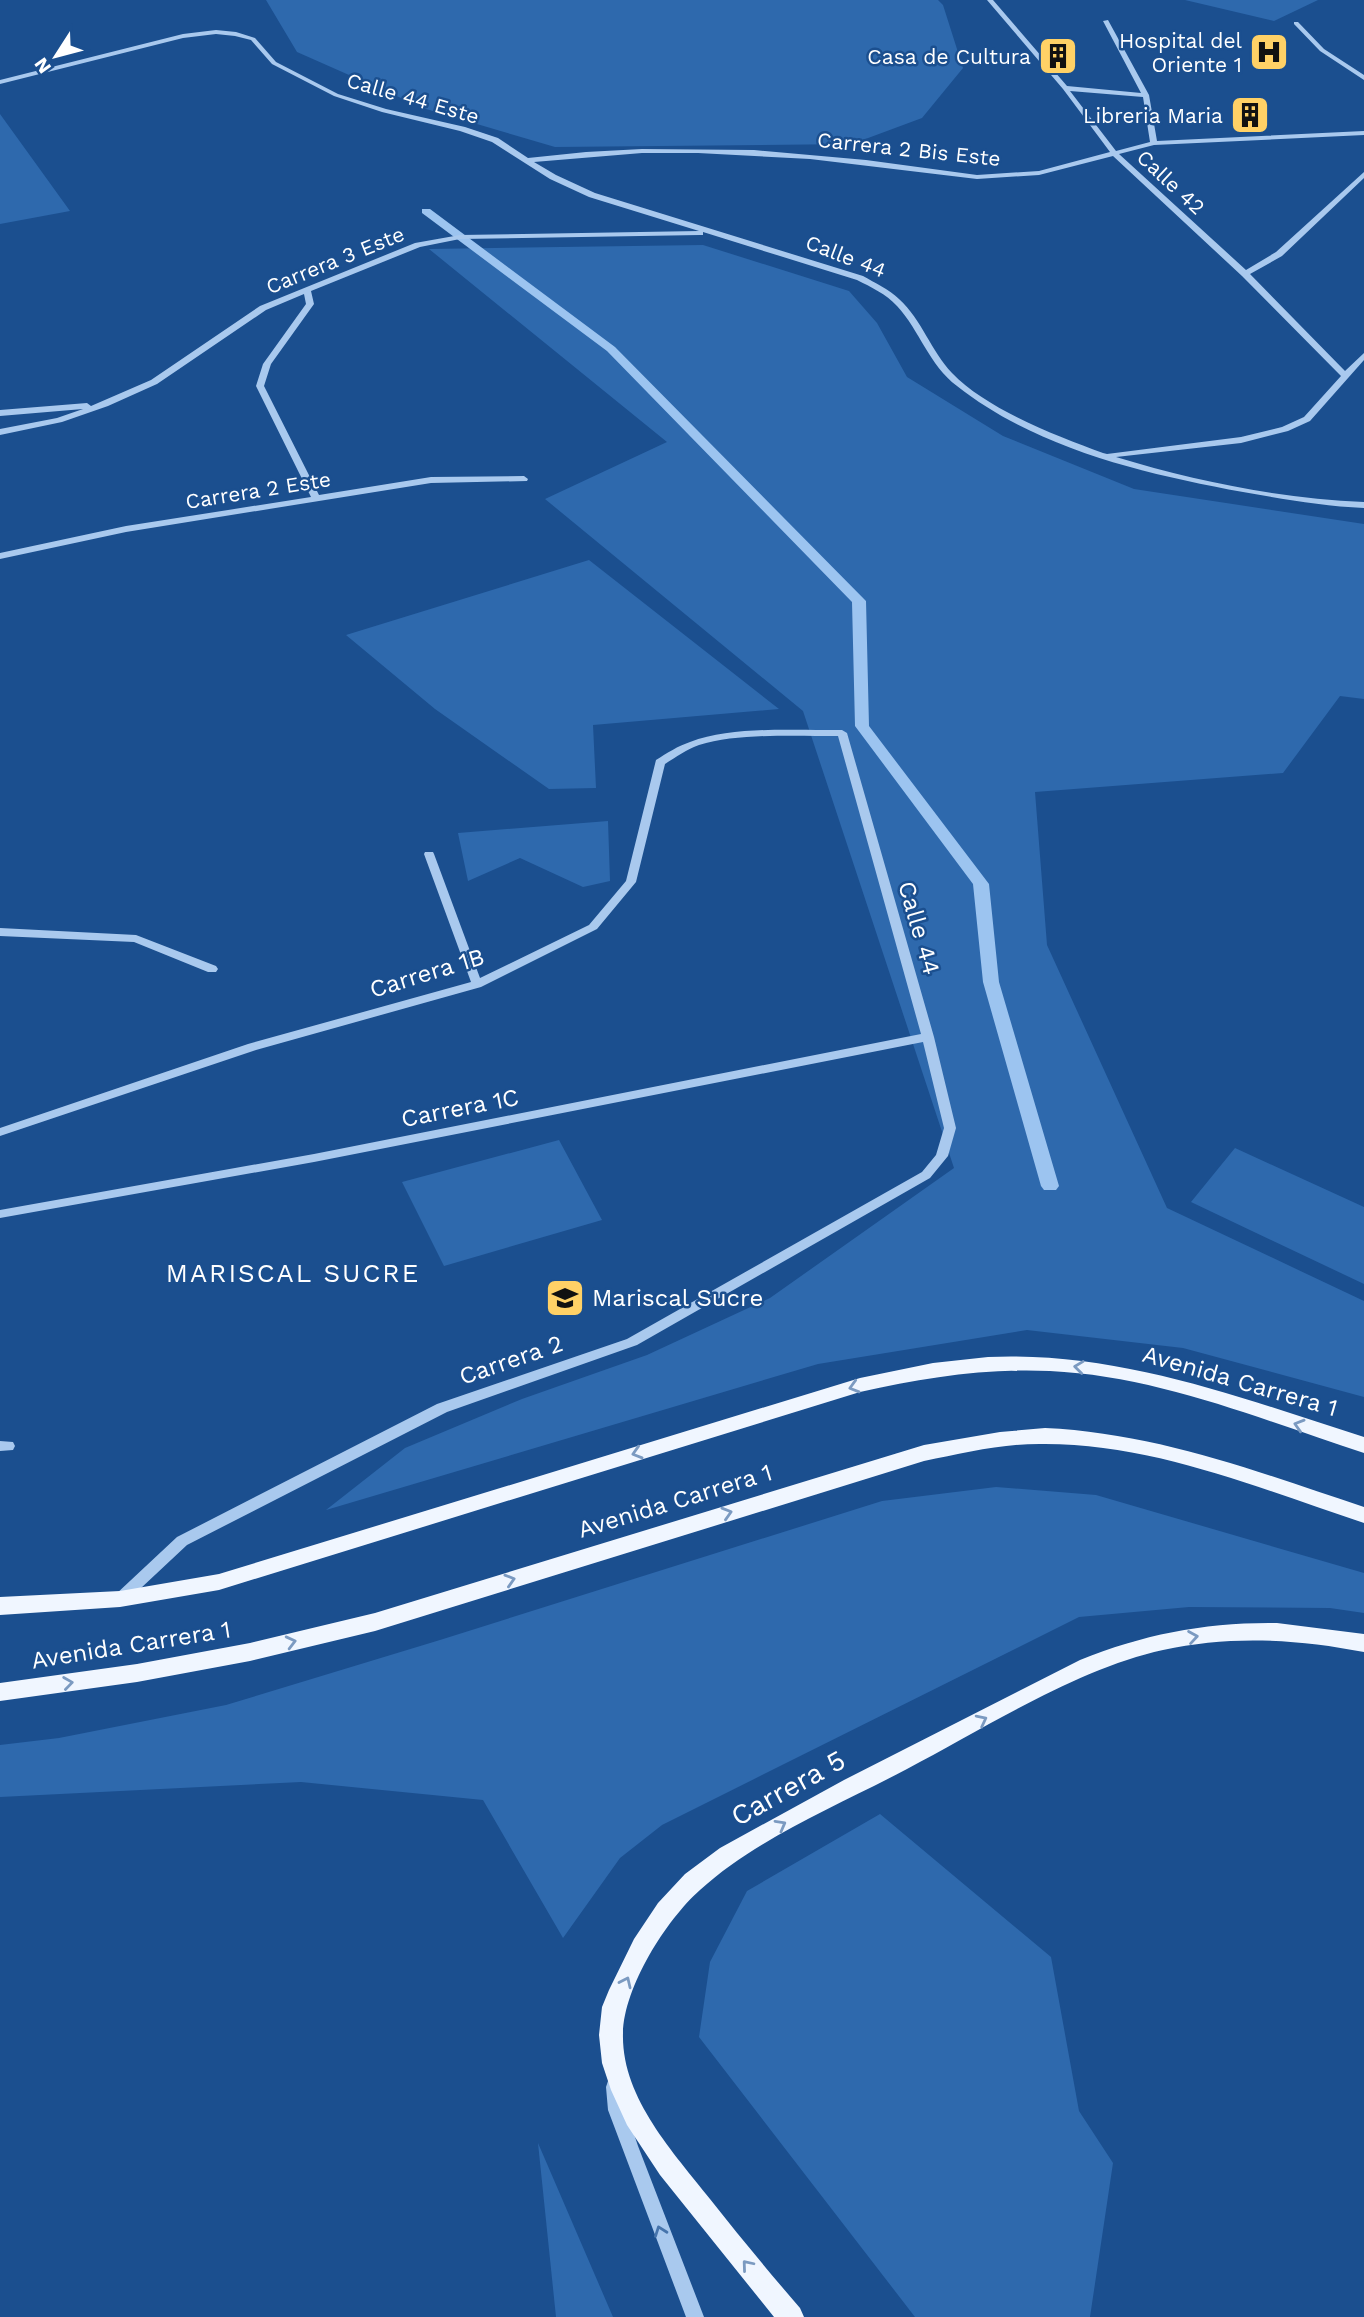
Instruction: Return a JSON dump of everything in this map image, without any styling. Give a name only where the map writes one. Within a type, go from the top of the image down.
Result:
[{"type":"main road","name":"Avenida Carrera 1","points":[[0,1606],[120,1598],[219,1581],[860,1385],[933,1368],[1009,1362],[1079,1366],[1157,1381],[1364,1445]]},
{"type":"main road","name":"Avenida Carrera 1","points":[[0,1692],[200,1662],[375,1622],[925,1452],[986,1441],[1046,1436],[1112,1442],[1192,1459],[1364,1515]]},
{"type":"main road","name":"Carrera 5","points":[[612,2048],[614,2007],[648,1933],[673,1900],[709,1867],[808,1810],[1062,1679],[1133,1649],[1193,1636],[1247,1631],[1292,1632],[1364,1643]]},
{"type":"main road","points":[[612,2048],[625,2094],[651,2144],[747,2266],[791,2317]]},
{"type":"street","name":"Calle 42","points":[[990,0],[1065,88],[1115,154],[1245,274],[1344,375]]},
{"type":"street","points":[[1106,21],[1146,95],[1154,143]]},
{"type":"street","points":[[1296,23],[1322,50],[1364,78]]},
{"type":"street","name":"Calle 44 Este","points":[[0,82],[183,36],[216,32],[253,39],[274,63],[336,95],[384,111],[463,129],[495,141],[530,160]]},
{"type":"street","points":[[1065,88],[1146,95]]},
{"type":"street","name":"Carrera 2 Bis Este","points":[[530,160],[603,152],[723,151],[858,160],[977,177],[997,177],[1039,173],[1154,143],[1364,133]]},
{"type":"street","name":"Calle 44","points":[[530,160],[553,177],[592,195],[842,271],[889,294],[902,307],[942,369],[1006,414],[1057,438],[1104,456],[1191,481],[1323,503],[1364,505]]},
{"type":"street","points":[[1245,274],[1279,254],[1364,174]]},
{"type":"street","name":"Carrera 3 Este","points":[[0,432],[59,420],[105,404],[154,382],[263,308],[418,245],[460,237],[714,232]]},
{"type":"street","points":[[307,290],[310,304],[267,364],[260,386],[316,498]]},
{"type":"street","points":[[1104,456],[1241,440],[1285,429],[1307,419],[1364,355]]},
{"type":"street","points":[[0,413],[105,404]]},
{"type":"street","name":"Carrera 2 Este","points":[[0,556],[126,529],[431,480],[524,479]]},
{"type":"street","name":"Calle 44","points":[[796,733],[842,733],[928,1037],[950,1128],[942,1156],[926,1175]]},
{"type":"street","name":"Carrera 1B","points":[[0,1132],[252,1047],[477,984],[593,926],[631,882],[660,762],[703,741],[796,733]]},
{"type":"street","points":[[429,854],[477,984]]},
{"type":"street","points":[[0,932],[136,939],[212,969]]},
{"type":"street","name":"Carrera 1C","points":[[0,1214],[314,1158],[928,1037]]},
{"type":"street","name":"Carrera 2","points":[[120,1598],[182,1541],[442,1408],[632,1342],[926,1175]]},
{"type":"street","name":"Carrera 5","points":[[612,2048],[617,2110],[695,2317]]},
{"type":"shaded area","points":[[266,0],[938,0],[943,5],[963,68],[922,118],[852,144],[555,147],[426,109],[297,52]]},
{"type":"shaded area","points":[[1185,0],[1318,0],[1274,21]]},
{"type":"shaded area","points":[[0,114],[70,211],[0,224]]},
{"type":"shaded area","points":[[703,245],[849,291],[877,323],[907,377],[1003,436],[1134,489],[1364,524],[1364,699],[1340,696],[1283,773],[1035,792],[1047,945],[1167,1208],[1364,1301],[1364,1397],[1183,1348],[1027,1330],[818,1364],[326,1510],[405,1448],[522,1399],[647,1355],[770,1298],[954,1168],[803,711],[545,499],[667,442],[429,249]]},
{"type":"shaded area","points":[[589,560],[779,709],[593,725],[596,788],[549,789],[435,709],[346,635]]},
{"type":"shaded area","points":[[608,821],[610,881],[583,887],[520,858],[468,881],[458,833]]},
{"type":"shaded area","points":[[559,1140],[602,1220],[444,1266],[402,1182]]},
{"type":"shaded area","points":[[1235,1148],[1364,1207],[1364,1284],[1191,1202]]},
{"type":"shaded area","points":[[996,1487],[1096,1495],[1364,1573],[1364,1613],[1330,1608],[1189,1607],[1079,1617],[662,1825],[620,1858],[563,1938],[483,1800],[301,1782],[0,1797],[0,1745],[59,1738],[226,1705],[882,1501]]},
{"type":"shaded area","points":[[880,1814],[1051,1957],[1079,2111],[1113,2163],[1090,2317],[915,2317],[699,2037],[710,1962],[747,1891]]},
{"type":"shaded area","points":[[538,2143],[613,2317],[556,2317]]},
{"type":"waterway","points":[[426,211],[611,349],[859,601],[862,726],[981,884],[991,982],[1050,1186]]},
{"type":"place","name":"Hospital del Oriente 1","points":[[1269,52]]},
{"type":"place","name":"Casa de Cultura","points":[[1058,56]]},
{"type":"place","name":"Libreria Maria","points":[[1250,115]]},
{"type":"place","name":"Mariscal Sucre","points":[[565,1298]]},
{"type":"district","name":"MARISCAL SUCRE","points":[[293,1273]]}]
